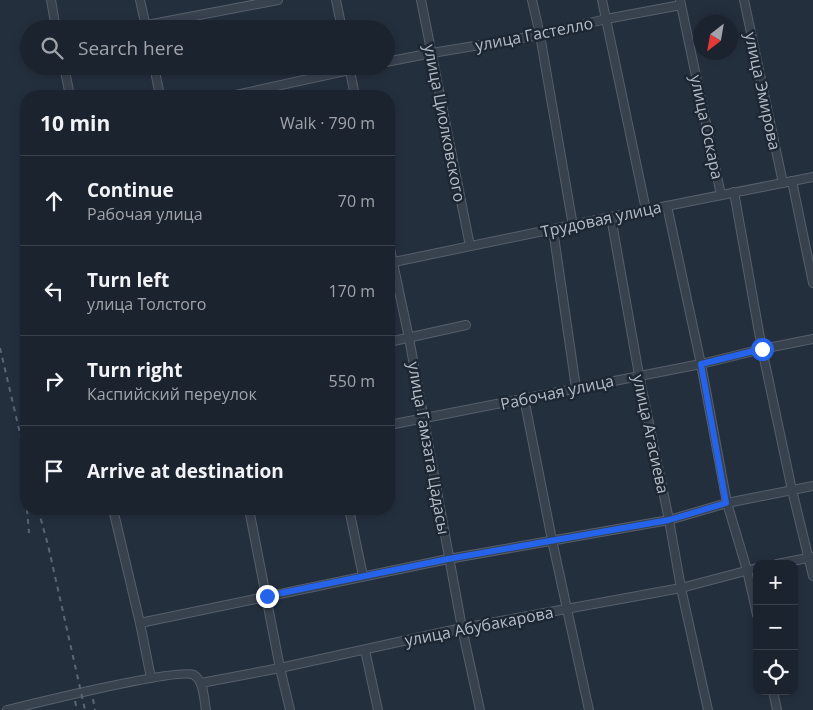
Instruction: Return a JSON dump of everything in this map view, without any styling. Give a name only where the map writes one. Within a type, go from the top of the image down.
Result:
[{"type":"street","points":[[50,0],[54,20]]},
{"type":"street","points":[[140,0],[144,20]]},
{"type":"street","points":[[180,20],[278,0]]},
{"type":"street","points":[[336,0],[340,20]]},
{"type":"street","name":"улица Циолковского","points":[[421,0],[470,246]]},
{"type":"street","points":[[532,0],[540,35],[573,226]]},
{"type":"street","points":[[602,0],[646,210]]},
{"type":"street","name":"улица Эмирова","points":[[744,0],[783,183]]},
{"type":"street","name":"улица Гастелло","points":[[395,60],[540,35],[681,3]]},
{"type":"street","name":"улица Оскара","points":[[681,3],[721,194]]},
{"type":"street","points":[[66,75],[69,90]]},
{"type":"street","points":[[156,75],[159,90]]},
{"type":"street","points":[[256,90],[320,75]]},
{"type":"street","points":[[350,75],[354,90]]},
{"type":"street","name":"Трудовая улица","points":[[395,262],[721,194],[813,177]]},
{"type":"street","points":[[792,181],[813,283]]},
{"type":"street","points":[[734,192],[762,349],[792,490],[811,557],[813,576]]},
{"type":"street","points":[[667,206],[701,364],[726,503],[747,570],[755,605]]},
{"type":"street","name":"улица Агасиева","points":[[610,217],[638,375],[669,520],[680,588],[708,710]]},
{"type":"street","points":[[553,230],[576,388]]},
{"type":"street","name":"улица Гамзата Цадасы","points":[[395,280],[409,338],[448,559],[480,710]]},
{"type":"street","points":[[395,341],[466,325]]},
{"type":"street","name":"Рабочая улица","points":[[395,425],[701,364],[813,339]]},
{"type":"street","points":[[524,398],[552,540],[589,710]]},
{"type":"street","points":[[140,624],[448,559],[669,520],[726,503],[813,486]]},
{"type":"street","points":[[114,515],[151,678]]},
{"type":"street","points":[[251,515],[280,668],[290,710]]},
{"type":"street","points":[[350,515],[363,576]]},
{"type":"street","points":[[796,560],[811,557]]},
{"type":"street","name":"улица Абубакарова","points":[[201,683],[280,668],[462,628],[680,588],[753,569]]},
{"type":"street","points":[[365,650],[378,710]]},
{"type":"street","points":[[7,710],[151,678],[183,673],[193,674],[198,678],[201,683],[206,710]]},
{"type":"street","points":[[774,695],[777,710]]},
{"type":"railway","points":[[0,348],[20,433]]},
{"type":"railway","points":[[28,515],[29,533]]},
{"type":"railway","points":[[40,515],[85,710]]},
{"type":"railway","points":[[93,699],[95,710]]},
{"type":"railway","points":[[75,701],[77,710]]},
{"type":"route","points":[[267,596],[448,559],[669,520],[726,503],[701,364],[762,349]]}]
